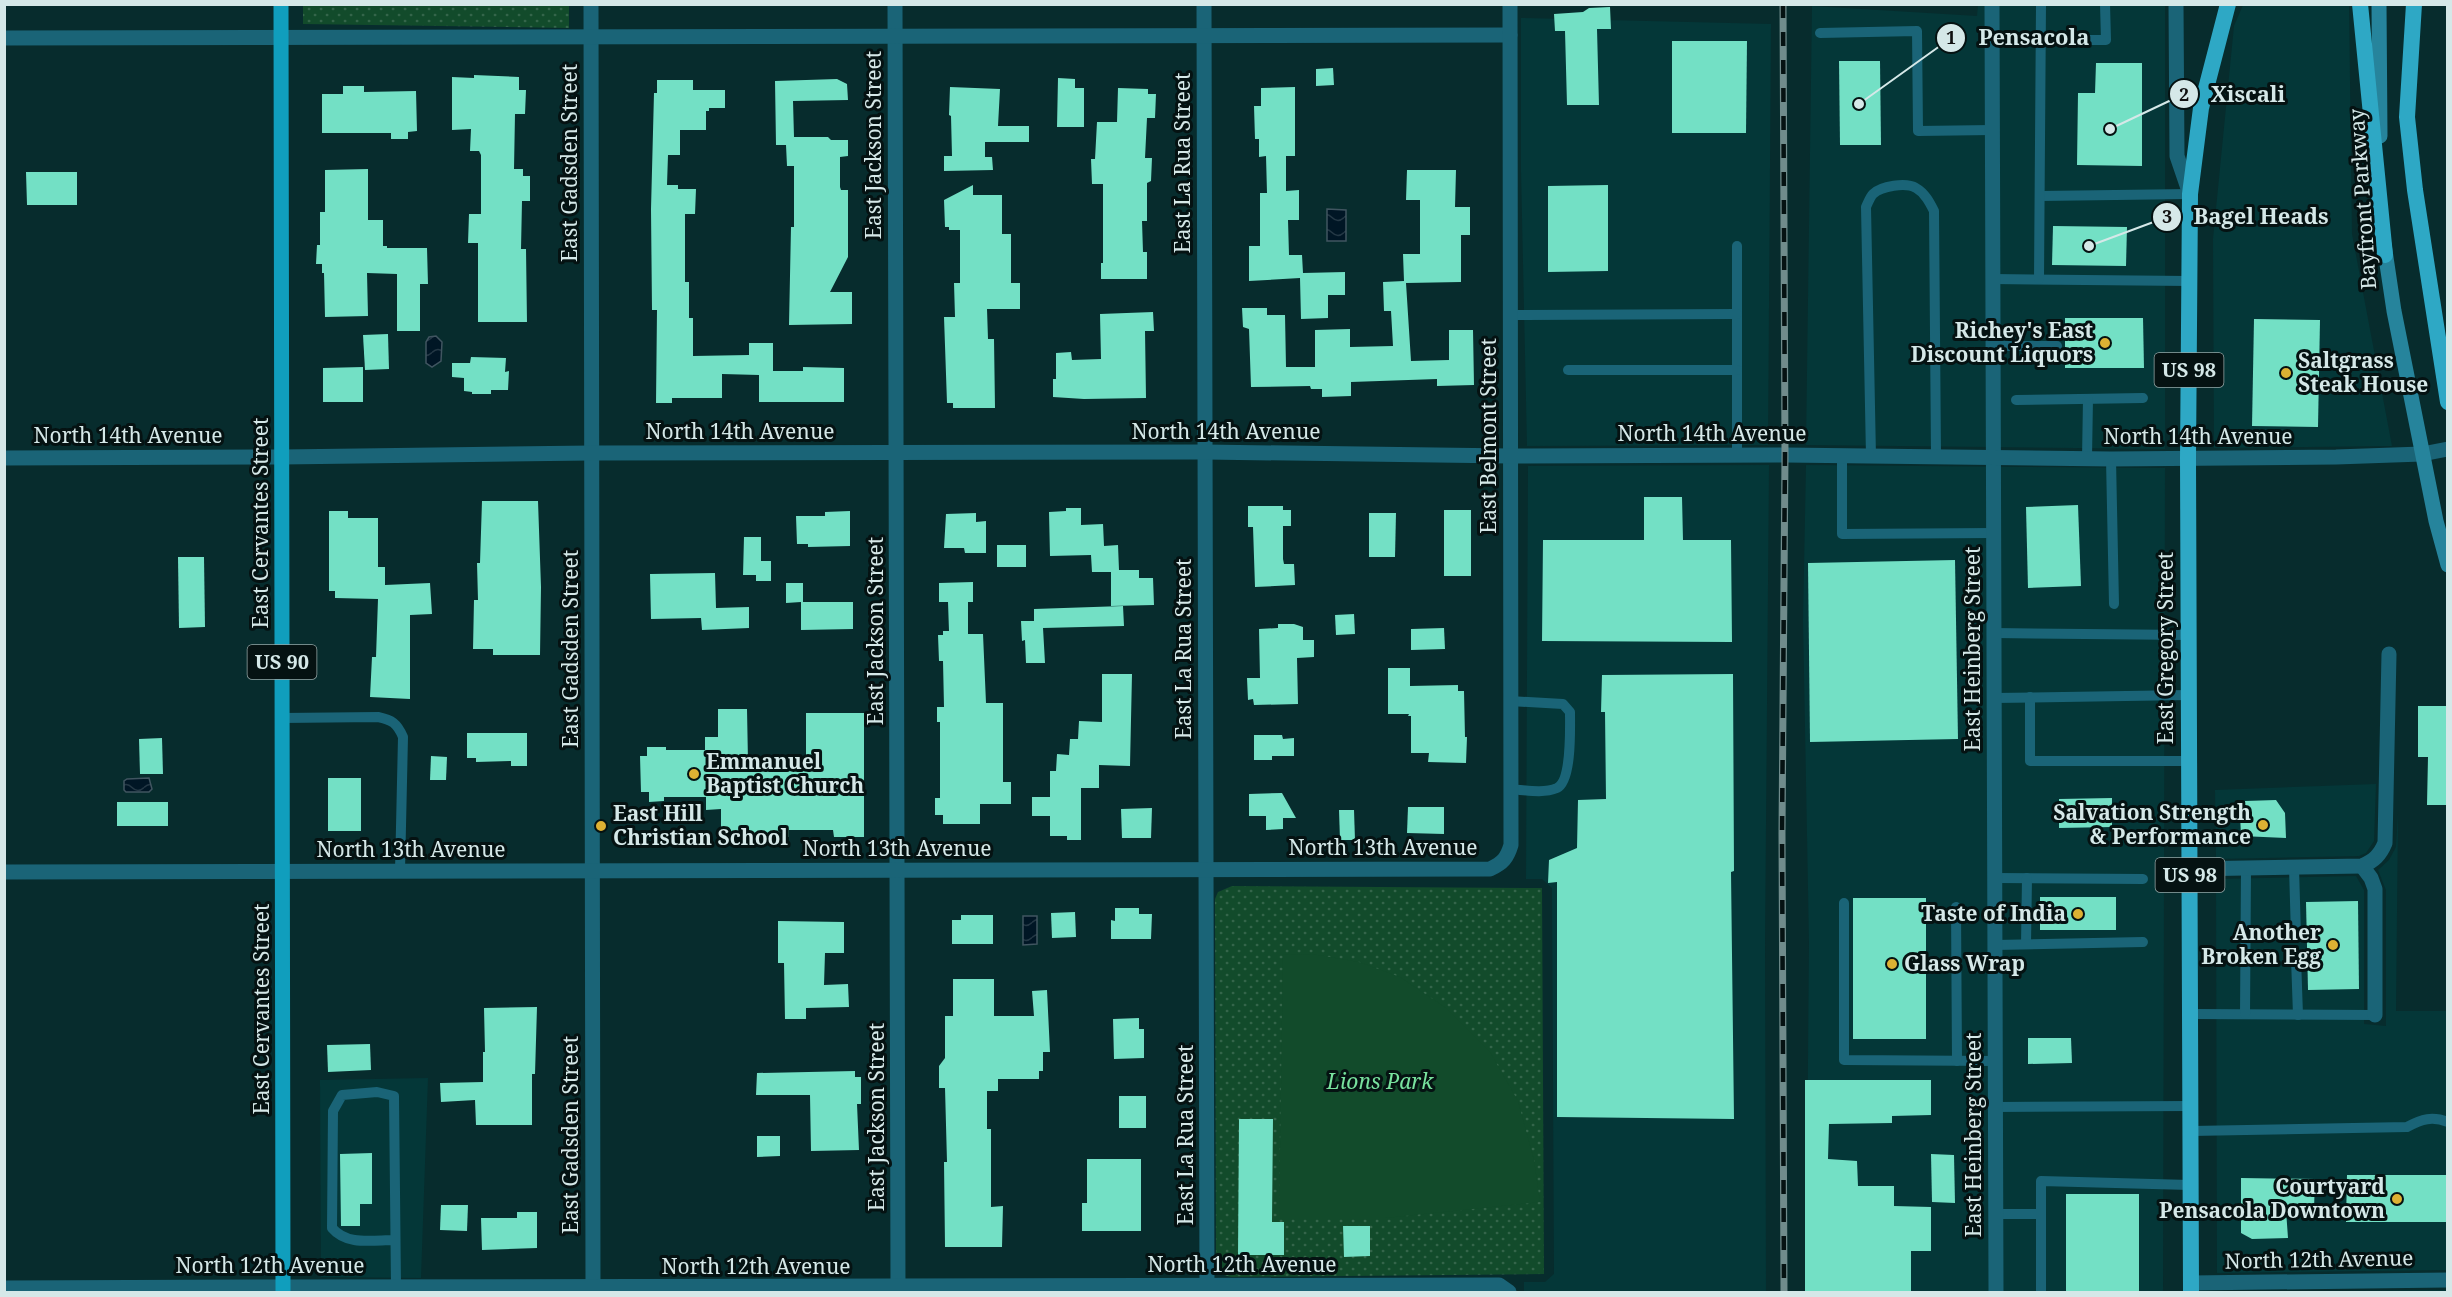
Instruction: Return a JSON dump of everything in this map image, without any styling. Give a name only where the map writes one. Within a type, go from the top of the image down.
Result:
[{"type":"highway","name":"US 98","points":[[2190,194],[2201,108],[2228,4]]},
{"type":"highway","points":[[2360,4],[2385,255]]},
{"type":"highway","points":[[2409,4],[2407,117],[2448,402]]},
{"type":"highway","points":[[2410,32],[2414,4]]},
{"type":"highway","name":"East Gregory Street","points":[[2190,194],[2188,458],[2191,1288]]},
{"type":"main road","name":"East Cervantes Street","points":[[281,4],[283,1290]]},
{"type":"main road","name":"Bayfront Parkway","points":[[2379,4],[2380,142],[2385,255],[2422,454],[2448,565]]},
{"type":"street","name":"East Gadsden Street","points":[[591,4],[593,1290]]},
{"type":"street","name":"East Jackson Street","points":[[895,4],[898,1290]]},
{"type":"street","name":"East La Rua Street","points":[[1204,4],[1207,1290]]},
{"type":"street","name":"East Belmont Street","points":[[1501,864],[1508,856],[1511,845],[1510,4]]},
{"type":"street","name":"East Heinberg Street","points":[[1992,4],[1996,1293]]},
{"type":"street","name":"East Gregory Street","points":[[2176,4],[2177,156],[2190,194]]},
{"type":"street","points":[[4,39],[1510,35]]},
{"type":"street","name":"North 14th Avenue","points":[[4,458],[591,453],[1205,452],[1510,456],[1842,455],[2111,459],[2336,457],[2422,454],[2448,449]]},
{"type":"street","points":[[2190,869],[2362,866],[2373,861],[2385,843],[2389,654]]},
{"type":"street","name":"North 13th Avenue","points":[[4,872],[1490,869],[1501,864]]},
{"type":"street","points":[[2362,866],[2371,878],[2375,889],[2375,1016]]},
{"type":"street","name":"North 12th Avenue","points":[[2191,1288],[2448,1280]]},
{"type":"street","name":"North 12th Avenue","points":[[4,1288],[60,1290],[283,1290],[396,1287],[593,1290],[1207,1290],[1498,1286],[1508,1291]]},
{"type":"lane","points":[[2039,279],[2041,4]]},
{"type":"lane","points":[[2041,40],[2106,40],[2105,4]]},
{"type":"lane","points":[[1820,33],[1917,31],[1918,131],[1992,130]]},
{"type":"lane","points":[[1871,456],[1866,207],[1874,194],[1888,188],[1905,185],[1915,187],[1927,198],[1934,211],[1936,456]]},
{"type":"lane","points":[[2040,196],[2190,194]]},
{"type":"lane","points":[[1737,246],[1737,455]]},
{"type":"lane","points":[[1993,279],[2189,281]]},
{"type":"lane","points":[[1510,315],[1737,314]]},
{"type":"lane","points":[[1993,346],[2057,346]]},
{"type":"lane","points":[[1568,370],[1737,370]]},
{"type":"lane","points":[[2016,400],[2143,398]]},
{"type":"lane","points":[[2087,458],[2088,399]]},
{"type":"lane","points":[[1842,455],[1842,534],[1994,533]]},
{"type":"lane","points":[[2111,459],[2114,604]]},
{"type":"lane","points":[[1994,633],[2189,635]]},
{"type":"lane","points":[[1994,698],[2189,695]]},
{"type":"lane","points":[[2030,697],[2030,761],[2189,761]]},
{"type":"lane","points":[[1510,701],[1563,704],[1570,712],[1569,760],[1564,781],[1559,788],[1543,791],[1510,789]]},
{"type":"lane","points":[[282,718],[378,717],[391,719],[398,725],[403,737],[400,871]]},
{"type":"lane","points":[[2294,867],[2296,936]]},
{"type":"lane","points":[[2245,1014],[2246,869]]},
{"type":"lane","points":[[1995,878],[2143,879]]},
{"type":"lane","points":[[2026,944],[2027,878]]},
{"type":"lane","points":[[1844,903],[1844,1060],[1995,1061]]},
{"type":"lane","points":[[1956,907],[1957,1061]]},
{"type":"lane","points":[[1995,945],[2143,942]]},
{"type":"lane","points":[[2296,958],[2298,1015]]},
{"type":"lane","points":[[2190,1014],[2375,1016]]},
{"type":"lane","points":[[395,1240],[351,1241],[338,1235],[332,1228],[333,1110],[342,1095],[377,1092],[394,1096],[396,1287]]},
{"type":"lane","points":[[1995,1107],[2190,1106]]},
{"type":"lane","points":[[2190,1131],[2407,1127],[2421,1120],[2436,1118],[2448,1122]]},
{"type":"lane","points":[[2041,1293],[2041,1181],[2190,1185]]},
{"type":"lane","points":[[1996,1214],[2041,1214]]},
{"type":"shaded area","points":[[1978,5],[2165,5],[2165,449],[1806,445],[1812,6],[1977,16]]},
{"type":"shaded area","points":[[2243,5],[2349,5],[2352,234],[2392,446],[2214,448],[2213,239],[2234,26]]},
{"type":"shaded area","points":[[1521,18],[1771,24],[1768,445],[1527,446],[1521,171]]},
{"type":"shaded area","points":[[1769,465],[1765,945],[1766,1292],[1524,1292],[1524,1282],[1545,1282],[1554,1274],[1552,888],[1542,879],[1526,879],[1528,466]]},
{"type":"shaded area","points":[[1806,465],[2165,468],[2163,1292],[1806,1292],[1809,943],[1803,620]]},
{"type":"shaded area","points":[[2376,784],[2374,841],[2366,853],[2359,856],[2216,859],[2215,790]]},
{"type":"shaded area","points":[[2398,814],[2396,1011],[2447,1011],[2447,1270],[2217,1273],[2216,879],[2356,876],[2364,890],[2364,1024],[2386,1026],[2386,890],[2378,870],[2389,860],[2396,847]]},
{"type":"shaded area","points":[[428,1078],[421,1278],[321,1277],[320,1080]]},
{"type":"shaded area","points":[[2447,1290],[2447,1292],[2218,1292]]},
{"type":"green space","points":[[303,5],[569,5],[569,28],[303,24]]},
{"type":"green space","name":"Lions Park","points":[[1232,886],[1542,888],[1544,1274],[1231,1277],[1220,1274],[1216,1264],[1215,899],[1218,892]]},
{"type":"green space","points":[[1283,954],[1318,955],[1359,962],[1400,977],[1446,1008],[1490,1052],[1518,1101],[1534,1160],[1540,1202],[1385,1218],[1279,1218]]},
{"type":"water","points":[[1327,209],[1346,210],[1346,241],[1327,241]]},
{"type":"water","points":[[436,336],[442,342],[441,361],[432,367],[426,363],[426,342],[429,337]]},
{"type":"water","points":[[149,778],[152,789],[149,792],[126,792],[124,790],[124,781],[127,779]]},
{"type":"water","points":[[1023,916],[1037,916],[1037,944],[1023,945]]},
{"type":"building","points":[[1610,7],[1611,29],[1597,29],[1599,105],[1567,105],[1565,31],[1555,31],[1554,14]]},
{"type":"building","points":[[1672,41],[1747,41],[1746,133],[1672,133]]},
{"type":"building","points":[[1839,61],[1880,61],[1881,145],[1840,145]]},
{"type":"building","points":[[2096,63],[2142,63],[2142,166],[2077,165],[2078,93],[2095,93]]},
{"type":"building","points":[[1333,68],[1334,85],[1316,86],[1316,69]]},
{"type":"building","points":[[474,75],[519,77],[519,90],[526,90],[525,114],[515,114],[514,169],[523,169],[523,176],[530,176],[530,201],[522,201],[521,249],[526,249],[527,322],[478,322],[478,243],[468,243],[469,214],[481,214],[481,155],[479,151],[470,151],[471,129],[452,130],[452,77],[474,78]]},
{"type":"building","points":[[1058,78],[1075,79],[1075,88],[1084,88],[1084,127],[1057,127]]},
{"type":"building","points":[[837,79],[847,84],[848,100],[793,101],[794,137],[828,137],[831,140],[848,140],[848,156],[840,157],[840,187],[841,190],[848,190],[848,257],[830,292],[852,292],[852,324],[789,325],[791,227],[794,227],[794,166],[787,166],[786,145],[776,145],[775,81]]},
{"type":"building","points":[[657,80],[693,80],[693,90],[725,90],[725,108],[709,108],[709,111],[706,111],[706,130],[680,130],[680,155],[668,155],[667,185],[678,185],[678,189],[696,189],[695,214],[685,214],[685,282],[689,282],[689,318],[693,318],[693,356],[749,355],[749,343],[773,343],[773,371],[803,371],[803,367],[844,368],[844,402],[759,402],[759,375],[722,374],[722,398],[672,398],[672,403],[656,403],[657,310],[652,310],[651,209],[654,93],[657,93]]},
{"type":"building","points":[[343,86],[364,86],[364,92],[416,91],[417,131],[408,132],[408,139],[391,139],[391,133],[322,133],[322,94],[343,94]]},
{"type":"building","points":[[950,87],[1000,89],[998,126],[1029,126],[1029,142],[985,142],[985,157],[992,157],[993,170],[944,171],[944,156],[952,156],[951,116],[949,115]]},
{"type":"building","points":[[1295,87],[1295,156],[1286,156],[1286,191],[1299,190],[1299,220],[1288,220],[1289,255],[1302,255],[1303,273],[1345,272],[1345,295],[1328,295],[1328,318],[1301,319],[1300,278],[1249,281],[1249,246],[1260,246],[1260,193],[1267,193],[1266,156],[1259,157],[1259,139],[1255,139],[1254,106],[1261,106],[1261,88]]},
{"type":"building","points":[[1118,88],[1148,89],[1148,94],[1156,94],[1155,118],[1147,118],[1145,158],[1152,158],[1151,181],[1147,183],[1147,221],[1142,221],[1143,252],[1147,252],[1147,279],[1101,279],[1103,184],[1092,184],[1091,159],[1095,159],[1097,122],[1117,122]]},
{"type":"building","points":[[368,169],[368,220],[383,220],[383,246],[387,248],[427,248],[428,284],[420,284],[420,331],[397,331],[397,274],[367,273],[368,316],[325,317],[324,273],[322,273],[322,264],[316,264],[317,245],[320,245],[320,212],[325,212],[325,170]]},
{"type":"building","points":[[1407,170],[1456,170],[1455,207],[1470,207],[1470,235],[1461,235],[1461,282],[1406,283],[1411,361],[1449,360],[1449,330],[1473,330],[1474,385],[1437,386],[1437,379],[1351,382],[1351,396],[1322,397],[1322,389],[1311,389],[1310,386],[1251,387],[1249,329],[1243,327],[1242,308],[1267,308],[1267,315],[1285,315],[1286,367],[1315,367],[1315,330],[1350,329],[1350,347],[1393,346],[1391,311],[1384,311],[1383,282],[1404,281],[1403,254],[1420,254],[1420,200],[1406,200]]},
{"type":"building","points":[[26,172],[77,172],[77,205],[27,205]]},
{"type":"building","points":[[973,185],[973,195],[1002,195],[1002,234],[1011,234],[1011,283],[1020,283],[1020,309],[987,309],[988,339],[994,339],[995,408],[953,408],[953,403],[947,403],[944,317],[955,317],[954,283],[960,283],[960,230],[949,230],[949,227],[945,227],[944,200]]},
{"type":"building","points":[[1608,185],[1608,271],[1548,272],[1548,186]]},
{"type":"building","points":[[2053,226],[2127,227],[2126,266],[2052,265]]},
{"type":"building","points":[[1153,312],[1154,331],[1145,331],[1146,398],[1053,397],[1056,353],[1071,352],[1072,360],[1101,359],[1100,314]]},
{"type":"building","name":"Richey's East Discount Liquors","points":[[2065,318],[2143,318],[2144,368],[2065,368]]},
{"type":"building","name":"Saltgrass Steak House","points":[[2254,319],[2320,320],[2318,427],[2252,426]]},
{"type":"building","points":[[388,334],[389,369],[365,370],[363,335]]},
{"type":"building","points":[[471,357],[506,358],[505,372],[509,371],[508,390],[491,390],[491,394],[472,394],[472,392],[464,391],[464,378],[452,377],[452,363],[470,363]]},
{"type":"building","points":[[363,367],[363,402],[323,402],[323,368]]},
{"type":"building","points":[[1644,497],[1682,497],[1683,540],[1731,540],[1732,642],[1542,641],[1543,540],[1644,540]]},
{"type":"building","points":[[482,501],[538,501],[541,587],[540,655],[493,655],[493,649],[473,649],[474,600],[478,600],[477,563],[480,563]]},
{"type":"building","points":[[2078,505],[2081,586],[2028,588],[2026,507]]},
{"type":"building","points":[[1248,506],[1283,506],[1283,510],[1291,510],[1291,526],[1283,526],[1283,559],[1284,564],[1294,564],[1295,585],[1255,587],[1253,527],[1248,527]]},
{"type":"building","points":[[1066,508],[1081,508],[1081,525],[1103,524],[1104,546],[1118,545],[1119,570],[1139,570],[1139,578],[1153,578],[1154,605],[1111,606],[1111,572],[1092,572],[1091,555],[1050,556],[1049,512],[1066,511]]},
{"type":"building","points":[[1444,510],[1471,510],[1471,576],[1444,576]]},
{"type":"building","points":[[329,511],[348,511],[348,518],[378,518],[378,567],[385,567],[385,585],[430,583],[432,614],[410,615],[410,699],[370,697],[372,657],[376,657],[378,599],[335,598],[335,591],[329,591]]},
{"type":"building","points":[[850,511],[850,546],[808,547],[808,544],[797,544],[796,516],[825,516],[825,512]]},
{"type":"building","points":[[976,513],[976,522],[986,521],[986,553],[965,553],[964,548],[944,548],[946,514]]},
{"type":"building","points":[[1369,513],[1396,513],[1395,557],[1369,557]]},
{"type":"building","points":[[744,537],[761,537],[761,561],[771,561],[771,581],[756,581],[756,575],[743,575]]},
{"type":"building","points":[[997,545],[1026,545],[1026,567],[997,567]]},
{"type":"building","points":[[178,557],[204,557],[205,627],[179,628]]},
{"type":"building","points":[[1955,560],[1958,739],[1810,742],[1808,563]]},
{"type":"building","points":[[715,573],[716,608],[749,607],[749,628],[702,630],[701,618],[651,619],[650,574]]},
{"type":"building","points":[[973,582],[973,602],[968,602],[968,634],[983,634],[986,703],[1003,703],[1003,782],[1011,782],[1011,804],[980,804],[980,824],[943,824],[943,815],[935,815],[935,798],[940,798],[940,722],[937,722],[937,707],[944,707],[943,661],[939,661],[938,635],[943,635],[943,631],[949,631],[948,602],[939,602],[939,583]]},
{"type":"building","points":[[786,583],[803,583],[803,602],[853,602],[853,629],[801,630],[801,602],[786,603]]},
{"type":"building","points":[[1123,606],[1124,626],[1043,628],[1045,663],[1026,663],[1021,621],[1034,621],[1034,609]]},
{"type":"building","points":[[1354,614],[1355,634],[1336,635],[1335,615]]},
{"type":"building","points":[[1278,624],[1294,624],[1303,627],[1303,640],[1314,640],[1314,657],[1297,658],[1298,704],[1254,705],[1253,699],[1248,700],[1247,678],[1260,678],[1259,629],[1278,628]]},
{"type":"building","points":[[1444,628],[1445,649],[1411,650],[1411,629]]},
{"type":"building","points":[[1388,668],[1410,668],[1410,686],[1458,685],[1458,691],[1464,691],[1466,763],[1428,762],[1429,753],[1411,753],[1411,716],[1408,716],[1409,714],[1388,714]]},
{"type":"building","points":[[1102,674],[1132,674],[1130,766],[1099,765],[1099,788],[1081,788],[1081,840],[1067,840],[1067,836],[1050,836],[1050,816],[1032,816],[1032,797],[1050,797],[1050,771],[1056,771],[1057,754],[1069,755],[1070,739],[1078,739],[1079,721],[1102,722]]},
{"type":"building","points":[[1733,674],[1734,871],[1731,872],[1734,1119],[1557,1117],[1557,882],[1548,883],[1549,860],[1577,848],[1578,800],[1606,799],[1605,712],[1601,712],[1602,675]]},
{"type":"building","points":[[2418,706],[2448,706],[2448,805],[2427,805],[2428,757],[2418,757]]},
{"type":"building","points":[[718,709],[747,709],[748,762],[806,762],[806,713],[864,713],[864,837],[834,837],[833,830],[789,830],[789,837],[721,836],[721,809],[706,810],[706,797],[664,797],[664,801],[649,802],[649,792],[641,792],[640,756],[647,756],[647,747],[666,747],[666,750],[705,750],[705,737],[718,737]]},
{"type":"building","points":[[467,733],[527,733],[527,766],[511,766],[511,761],[476,762],[476,758],[467,758]]},
{"type":"building","points":[[1254,735],[1282,735],[1283,739],[1294,738],[1294,756],[1272,756],[1272,760],[1254,760]]},
{"type":"building","points":[[162,738],[163,774],[140,774],[139,739]]},
{"type":"building","points":[[431,756],[447,757],[446,780],[430,780]]},
{"type":"building","points":[[328,778],[361,778],[361,831],[328,831]]},
{"type":"building","points":[[1282,793],[1296,818],[1283,818],[1283,829],[1266,830],[1266,816],[1249,816],[1249,794]]},
{"type":"building","points":[[2112,798],[2112,827],[2059,828],[2059,799]]},
{"type":"building","name":"Salvation Strength & Performance","points":[[2276,800],[2285,813],[2286,838],[2241,836],[2240,814],[2245,814],[2245,801]]},
{"type":"building","points":[[117,802],[168,802],[168,826],[117,826]]},
{"type":"building","points":[[1408,807],[1444,807],[1444,834],[1407,833]]},
{"type":"building","points":[[1152,808],[1151,838],[1122,838],[1121,809]]},
{"type":"building","points":[[1339,810],[1354,810],[1355,840],[1340,840]]},
{"type":"building","name":"Taste of India","points":[[2040,897],[2116,897],[2116,930],[2040,930]]},
{"type":"building","points":[[1853,898],[1926,898],[1926,1039],[1853,1039]]},
{"type":"building","name":"Another Broken Egg","points":[[2358,901],[2359,989],[2308,990],[2306,902]]},
{"type":"building","points":[[1115,908],[1139,908],[1139,914],[1152,914],[1151,939],[1111,939],[1111,920],[1115,921]]},
{"type":"building","points":[[1075,912],[1076,937],[1052,938],[1051,913]]},
{"type":"building","points":[[961,915],[993,915],[993,944],[952,944],[952,920],[961,920]]},
{"type":"building","points":[[778,921],[844,922],[844,953],[825,953],[824,985],[848,984],[849,1007],[806,1008],[806,1019],[785,1019],[784,963],[778,963]]},
{"type":"building","points":[[953,979],[994,979],[994,1016],[1034,1016],[1032,991],[1047,990],[1050,1052],[1043,1052],[1043,1071],[1039,1071],[1039,1079],[998,1079],[998,1091],[987,1091],[987,1129],[991,1129],[991,1207],[1003,1206],[1002,1247],[945,1247],[944,1162],[947,1162],[945,1088],[939,1088],[939,1066],[945,1058],[945,1016],[953,1016]]},
{"type":"building","points":[[537,1007],[535,1074],[532,1074],[532,1125],[476,1125],[475,1100],[441,1102],[440,1083],[483,1082],[484,1008]]},
{"type":"building","points":[[1139,1018],[1139,1029],[1144,1029],[1144,1058],[1114,1059],[1113,1019]]},
{"type":"building","points":[[2028,1038],[2071,1038],[2072,1063],[2028,1064]]},
{"type":"building","points":[[370,1044],[371,1070],[328,1072],[327,1045]]},
{"type":"building","points":[[855,1071],[855,1077],[861,1077],[861,1104],[857,1104],[859,1150],[811,1151],[810,1095],[756,1095],[757,1073]]},
{"type":"building","points":[[1805,1080],[1931,1080],[1931,1115],[1892,1116],[1892,1123],[1829,1124],[1828,1159],[1857,1161],[1858,1186],[1894,1186],[1894,1206],[1931,1207],[1931,1251],[1911,1251],[1911,1293],[1805,1293]]},
{"type":"building","points":[[1119,1096],[1146,1096],[1146,1128],[1119,1128]]},
{"type":"building","points":[[1239,1119],[1273,1119],[1272,1222],[1284,1222],[1284,1255],[1238,1255]]},
{"type":"building","points":[[757,1136],[780,1136],[780,1156],[757,1157]]},
{"type":"building","points":[[372,1153],[372,1204],[360,1204],[360,1226],[341,1226],[340,1154]]},
{"type":"building","points":[[1931,1154],[1954,1155],[1955,1203],[1932,1202]]},
{"type":"building","points":[[1087,1159],[1141,1159],[1141,1231],[1082,1231],[1082,1203],[1087,1203]]},
{"type":"building","name":"Courtyard Pensacola Downtown","points":[[2347,1175],[2448,1175],[2448,1222],[2346,1222]]},
{"type":"building","points":[[2241,1178],[2315,1179],[2314,1209],[2286,1210],[2288,1238],[2252,1239],[2241,1233]]},
{"type":"building","points":[[2066,1194],[2139,1194],[2139,1293],[2066,1293]]},
{"type":"building","points":[[441,1205],[468,1205],[467,1231],[440,1230]]},
{"type":"building","points":[[517,1212],[537,1212],[537,1248],[482,1250],[481,1218],[517,1218]]},
{"type":"building","points":[[1343,1226],[1370,1226],[1370,1256],[1344,1257]]},
{"type":"railway","points":[[1783,4],[1784,1292]]},
{"type":"place","name":"Pensacola","points":[[1859,104]]},
{"type":"place","name":"Xiscali","points":[[2110,129]]},
{"type":"place","name":"Bagel Heads","points":[[2089,246]]},
{"type":"place","name":"Richey's East Discount Liquors","points":[[2105,343]]},
{"type":"place","name":"Saltgrass Steak House","points":[[2286,373]]},
{"type":"place","name":"Emmanuel Baptist Church","points":[[694,774]]},
{"type":"place","name":"Salvation Strength & Performance","points":[[2263,825]]},
{"type":"place","name":"East Hill Christian School","points":[[601,826]]},
{"type":"place","name":"Taste of India","points":[[2078,914]]},
{"type":"place","name":"Another Broken Egg","points":[[2333,945]]},
{"type":"place","name":"Glass Wrap","points":[[1892,964]]},
{"type":"place","name":"Courtyard Pensacola Downtown","points":[[2397,1199]]}]
